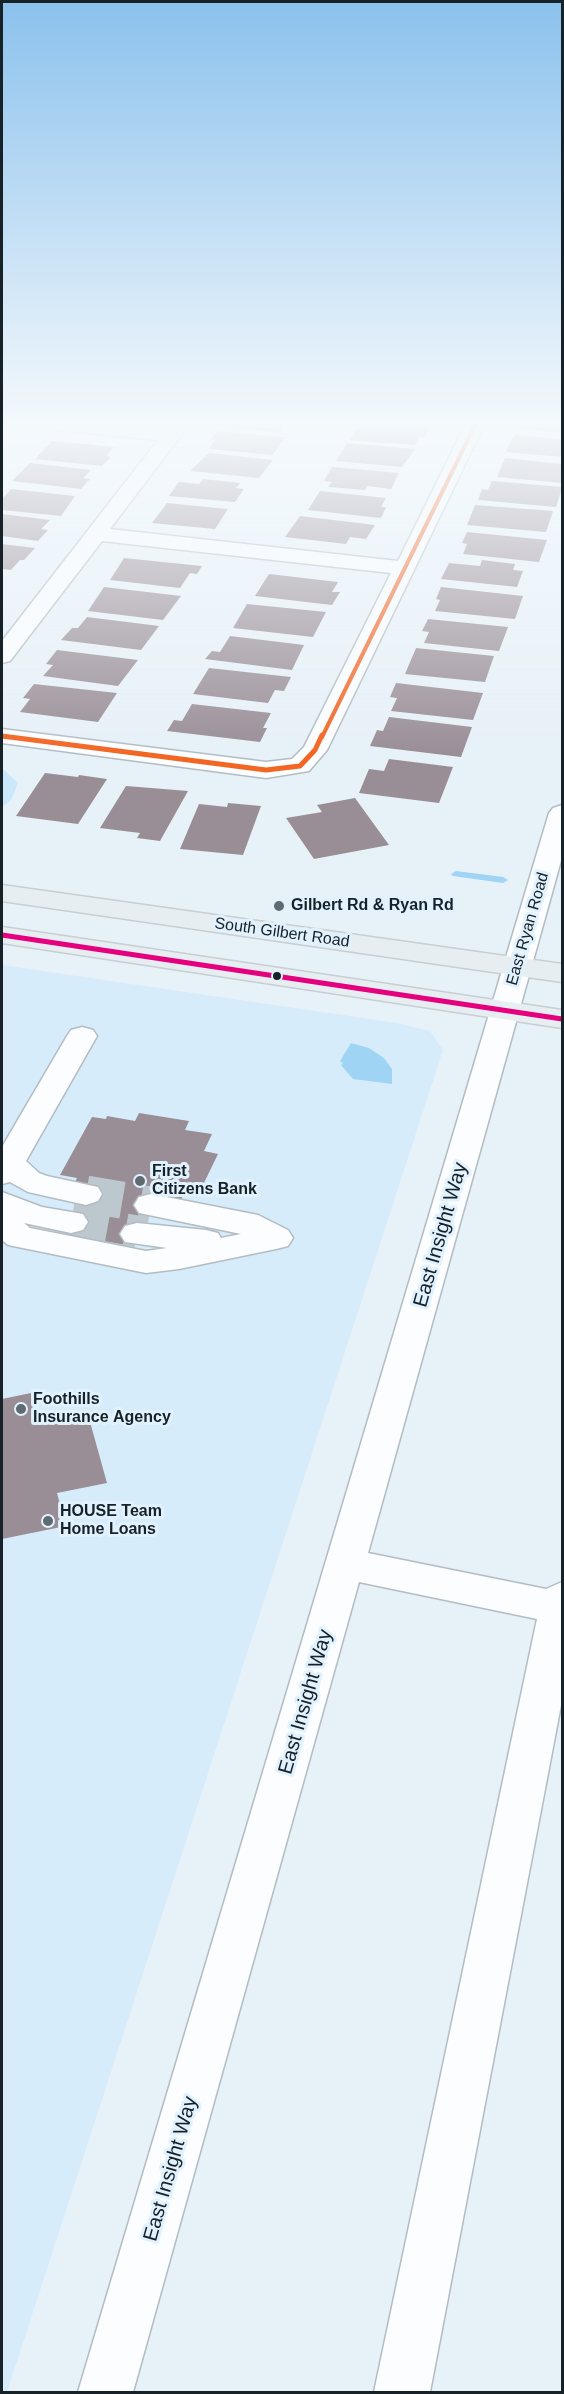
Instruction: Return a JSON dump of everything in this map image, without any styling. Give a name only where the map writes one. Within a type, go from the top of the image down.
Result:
[{"type":"main road","name":"South Gilbert Road","points":[[2,893],[562,973]]},
{"type":"main road","points":[[2,935],[562,1019]]},
{"type":"street","points":[[2,736],[266,770],[300,766],[315,750],[423,533]]},
{"type":"street","points":[[2,656],[97,534],[406,568]]},
{"type":"street","name":"East Ryan Road","points":[[505,1011],[562,813]]},
{"type":"street","name":"East Insight Way","points":[[105,2392],[505,1011]]},
{"type":"street","points":[[2,1203],[10,1208],[40,1217],[79,1207],[23,1196],[4,1172],[82,1036]]},
{"type":"street","points":[[2,1224],[20,1237],[146,1262],[179,1258],[276,1238],[218,1242],[186,1240],[144,1219]]},
{"type":"street","points":[[346,1564],[562,1605],[402,2392]]},
{"type":"shaded area","points":[[2,768],[18,783],[11,800],[2,807]]},
{"type":"shaded area","points":[[2,965],[397,1023],[430,1031],[443,1050],[7,2392],[2,2392]]},
{"type":"water","points":[[351,1043],[369,1048],[384,1058],[392,1069],[392,1084],[353,1079],[340,1061]]},
{"type":"building","points":[[2,533],[46,533],[38,541],[2,536]]},
{"type":"building","points":[[288,533],[370,533],[366,539],[350,537],[346,544],[285,537]]},
{"type":"building","points":[[467,533],[547,540],[539,562],[463,554],[467,544],[462,543]]},
{"type":"building","points":[[2,544],[35,548],[11,570],[2,569]]},
{"type":"building","points":[[124,558],[202,566],[197,574],[190,573],[180,588],[110,580]]},
{"type":"building","points":[[482,560],[515,564],[513,570],[523,571],[517,587],[441,579],[449,563],[480,566]]},
{"type":"building","points":[[269,574],[338,582],[332,592],[340,592],[332,605],[255,596]]},
{"type":"building","points":[[104,587],[181,596],[163,620],[88,611]]},
{"type":"building","points":[[441,587],[523,596],[515,619],[435,611],[440,600],[436,599]]},
{"type":"building","points":[[247,604],[326,612],[313,637],[233,628]]},
{"type":"building","points":[[87,617],[159,626],[141,650],[61,640],[72,628],[78,628]]},
{"type":"building","points":[[428,619],[508,627],[499,651],[424,643],[429,632],[422,631]]},
{"type":"building","points":[[230,636],[304,645],[292,670],[205,659],[212,651],[220,652]]},
{"type":"building","points":[[416,648],[494,656],[485,682],[405,674]]},
{"type":"building","points":[[57,650],[138,660],[118,686],[43,676],[53,665],[46,664]]},
{"type":"building","points":[[209,668],[291,677],[284,691],[275,690],[268,703],[193,694]]},
{"type":"building","points":[[396,683],[483,693],[473,720],[391,711],[397,698],[390,697]]},
{"type":"building","points":[[34,684],[117,693],[98,722],[20,712],[30,699],[23,698]]},
{"type":"building","points":[[192,704],[271,713],[263,728],[267,728],[260,742],[167,731],[174,720],[182,721]]},
{"type":"building","points":[[389,717],[472,727],[461,757],[370,746],[377,730],[383,731]]},
{"type":"building","points":[[389,759],[453,767],[439,803],[359,793],[369,769],[384,771]]},
{"type":"building","points":[[45,773],[107,779],[78,824],[16,816]]},
{"type":"building","points":[[126,786],[188,791],[160,841],[137,838],[140,833],[100,828]]},
{"type":"building","points":[[355,798],[389,845],[314,859],[286,818],[322,812],[317,805]]},
{"type":"building","points":[[228,803],[261,806],[243,855],[180,849],[199,804],[227,807]]},
{"type":"building","name":"First Citizens Bank","points":[[139,1113],[189,1121],[185,1130],[212,1134],[204,1151],[218,1154],[202,1187],[189,1185],[179,1203],[154,1198],[131,1246],[76,1236],[79,1230],[68,1228],[88,1189],[99,1191],[101,1189],[74,1184],[77,1178],[60,1175],[92,1117],[106,1119],[107,1116],[135,1121]]},
{"type":"building","points":[[31,1393],[38,1421],[87,1411],[107,1483],[57,1493],[66,1526],[2,1539],[2,1399]]},
{"type":"waterway","points":[[456,874],[503,880]]},
{"type":"tunnel","points":[[86,1194],[151,1205]]},
{"type":"tunnel","points":[[71,1222],[137,1234]]},
{"type":"transit line","points":[[2,736],[266,770],[300,766],[315,750],[422,533]]},
{"type":"transit line","points":[[2,935],[562,1019]]},
{"type":"place","name":"Gilbert Rd & Ryan Rd","points":[[279,906]]},
{"type":"place","name":"First Citizens Bank","points":[[140,1181]]},
{"type":"place","name":"Foothills Insurance Agency","points":[[21,1409]]},
{"type":"place","name":"HOUSE Team Home Loans","points":[[48,1521]]}]
